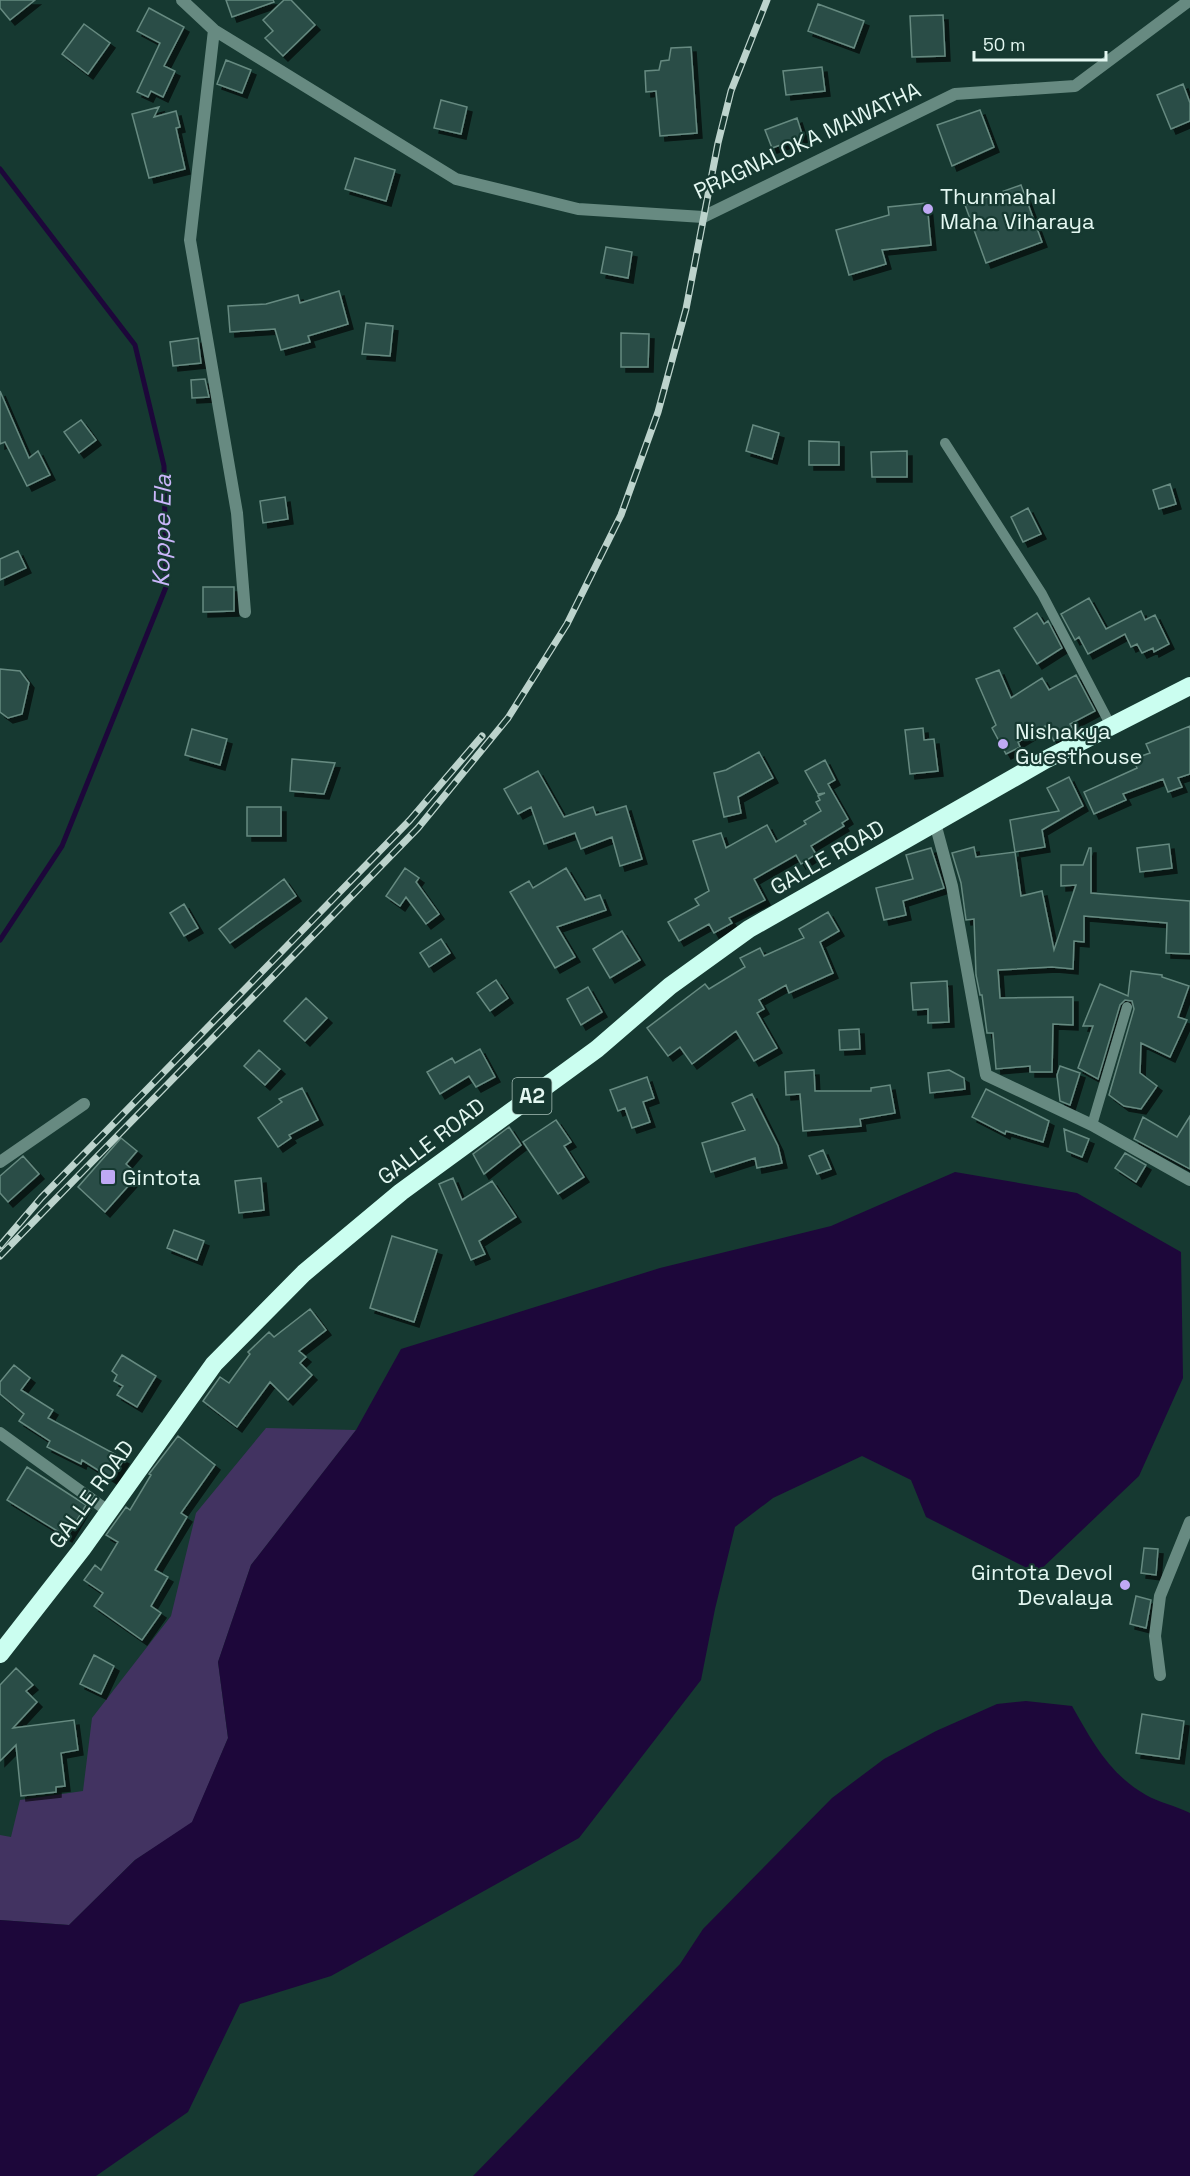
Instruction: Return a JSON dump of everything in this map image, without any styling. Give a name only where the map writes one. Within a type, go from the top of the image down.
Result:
[{"type":"highway","name":"GALLE ROAD","points":[[0,1654],[82,1549],[214,1364],[304,1273],[401,1192],[597,1049],[670,986],[749,929],[1044,760],[1190,686]]},
{"type":"street","name":"PRAGNALOKA MAWATHA","points":[[182,0],[214,30],[456,179],[578,209],[704,217],[955,94],[1075,86],[1190,0]]},
{"type":"street","points":[[214,30],[190,240],[237,513],[245,612]]},
{"type":"street","points":[[935,823],[952,886],[986,1075],[1092,1125],[1190,1180]]},
{"type":"street","points":[[0,1162],[84,1104]]},
{"type":"street","points":[[0,1433],[108,1510]]},
{"type":"street","points":[[1160,1675],[1155,1636],[1160,1596],[1190,1522]]},
{"type":"lane","points":[[945,443],[1042,594],[1111,726]]},
{"type":"lane","points":[[1092,1125],[1127,1007]]},
{"type":"shaded area","points":[[955,1172],[1077,1193],[1181,1252],[1183,1378],[1139,1476],[1037,1573],[926,1517],[911,1480],[862,1456],[773,1498],[735,1527],[701,1680],[579,1838],[331,1976],[240,2004],[188,2112],[96,2176],[0,2176],[0,1920],[69,1925],[135,1860],[192,1822],[228,1738],[218,1662],[251,1565],[356,1430],[401,1349],[660,1268],[831,1226]]},
{"type":"shaded area","points":[[266,1428],[356,1430],[251,1565],[218,1662],[228,1738],[192,1823],[135,1860],[69,1925],[0,1920],[0,1835],[11,1837],[20,1800],[83,1791],[92,1718],[171,1616],[196,1513]]},
{"type":"shaded area","points":[[1026,1701],[1072,1706],[1103,1756],[1133,1787],[1156,1800],[1190,1813],[1190,2176],[473,2176],[680,1964],[703,1929],[832,1798],[884,1759],[936,1731],[997,1704]]},
{"type":"building","points":[[0,0],[35,0],[10,20],[0,8]]},
{"type":"building","points":[[226,0],[273,0],[274,2],[232,17]]},
{"type":"building","points":[[284,0],[291,0],[315,25],[283,56],[265,38],[273,31],[263,20]]},
{"type":"building","points":[[818,4],[864,21],[854,48],[808,31]]},
{"type":"building","points":[[149,8],[184,27],[164,66],[175,71],[163,97],[151,91],[148,97],[137,92],[160,43],[137,31]]},
{"type":"building","points":[[943,15],[945,56],[912,57],[910,16]]},
{"type":"building","points":[[84,24],[110,43],[88,74],[62,54]]},
{"type":"building","points":[[691,47],[697,133],[660,136],[656,91],[646,92],[645,71],[659,70],[661,61],[669,60],[671,48]]},
{"type":"building","points":[[226,60],[251,70],[242,93],[217,84]]},
{"type":"building","points":[[822,67],[825,91],[786,95],[783,71]]},
{"type":"building","points":[[1183,84],[1190,103],[1190,121],[1171,129],[1157,95]]},
{"type":"building","points":[[441,100],[467,107],[461,134],[434,128]]},
{"type":"building","points":[[159,107],[154,117],[176,111],[180,127],[176,128],[185,169],[149,178],[132,114]]},
{"type":"building","points":[[980,110],[994,147],[952,166],[937,125]]},
{"type":"building","points":[[797,118],[803,137],[772,148],[765,130]]},
{"type":"building","points":[[355,158],[395,170],[386,201],[345,189]]},
{"type":"building","points":[[1021,185],[1042,242],[986,263],[965,205]]},
{"type":"building","points":[[927,203],[931,245],[882,250],[886,264],[849,275],[836,230],[889,215],[888,207]]},
{"type":"building","points":[[606,247],[632,252],[628,278],[601,273]]},
{"type":"building","points":[[339,291],[348,324],[308,336],[310,342],[281,350],[275,329],[230,332],[228,306],[266,304],[298,295],[300,303]]},
{"type":"building","points":[[366,323],[393,326],[390,356],[362,354]]},
{"type":"building","points":[[621,333],[649,334],[648,367],[621,367]]},
{"type":"building","points":[[198,338],[201,363],[173,366],[170,342]]},
{"type":"building","points":[[205,379],[209,397],[192,398],[191,380]]},
{"type":"building","points":[[0,391],[29,458],[38,451],[50,475],[27,486],[5,442],[0,444]]},
{"type":"building","points":[[81,420],[96,440],[79,453],[64,432]]},
{"type":"building","points":[[753,425],[779,433],[772,459],[746,451]]},
{"type":"building","points":[[809,441],[839,442],[839,465],[809,465]]},
{"type":"building","points":[[907,451],[907,477],[872,477],[871,452]]},
{"type":"building","points":[[1170,484],[1176,504],[1159,509],[1153,490]]},
{"type":"building","points":[[285,497],[288,519],[263,523],[260,501]]},
{"type":"building","points":[[1028,508],[1041,534],[1023,542],[1011,517]]},
{"type":"building","points":[[18,551],[26,568],[0,580],[0,559]]},
{"type":"building","points":[[203,587],[234,587],[234,611],[203,612]]},
{"type":"building","points":[[1089,598],[1106,629],[1141,611],[1145,620],[1155,615],[1169,644],[1154,652],[1153,648],[1142,653],[1137,644],[1131,647],[1125,634],[1088,654],[1079,637],[1075,640],[1061,614]]},
{"type":"building","points":[[1037,613],[1044,624],[1048,621],[1062,648],[1037,664],[1014,628]]},
{"type":"building","points":[[0,669],[20,671],[29,683],[22,714],[8,718],[0,712]]},
{"type":"building","points":[[999,670],[1011,698],[1042,678],[1049,690],[1076,675],[1095,711],[1070,724],[1073,729],[1054,741],[1045,726],[1018,742],[1020,747],[1006,754],[992,728],[996,725],[976,679]]},
{"type":"building","points":[[1190,726],[1190,774],[1178,778],[1182,787],[1168,792],[1163,779],[1123,794],[1126,800],[1094,814],[1084,792],[1137,768],[1133,759],[1150,753],[1146,744]]},
{"type":"building","points":[[923,728],[924,740],[934,739],[938,771],[910,774],[905,730]]},
{"type":"building","points":[[192,729],[227,739],[220,765],[185,755]]},
{"type":"building","points":[[759,752],[773,778],[738,797],[741,813],[724,817],[714,773],[726,770]]},
{"type":"building","points":[[292,759],[335,763],[324,794],[290,791]]},
{"type":"building","points":[[825,760],[835,780],[828,784],[848,819],[842,823],[844,826],[811,846],[816,854],[801,864],[796,855],[754,879],[765,900],[729,918],[732,923],[714,933],[709,924],[679,941],[668,922],[699,905],[695,899],[709,891],[693,841],[721,833],[726,848],[767,825],[776,842],[806,824],[804,821],[821,811],[816,802],[820,800],[818,796],[825,793],[818,794],[805,771]]},
{"type":"building","points":[[538,771],[564,817],[593,807],[596,815],[626,806],[642,859],[620,866],[612,837],[581,849],[575,833],[544,844],[531,807],[518,814],[504,789]]},
{"type":"building","points":[[1069,777],[1083,806],[1042,830],[1045,847],[1015,852],[1010,820],[1059,811],[1047,788]]},
{"type":"building","points":[[247,807],[281,807],[281,836],[247,836]]},
{"type":"building","points":[[1169,844],[1172,868],[1140,872],[1137,848]]},
{"type":"building","points":[[974,847],[976,857],[1015,852],[1021,896],[1042,891],[1054,950],[1076,885],[1061,886],[1061,865],[1083,865],[1089,848],[1091,848],[1091,893],[1190,901],[1190,954],[1166,953],[1167,923],[1084,916],[1084,942],[1074,941],[1073,969],[1052,967],[998,970],[1000,998],[1073,997],[1073,1025],[1053,1024],[1052,1072],[1030,1072],[1030,1066],[996,1069],[993,1033],[987,1033],[982,995],[980,995],[976,975],[974,919],[966,920],[961,883],[952,853]]},
{"type":"building","points":[[931,848],[944,888],[903,901],[906,915],[884,920],[876,888],[913,879],[906,855]]},
{"type":"building","points":[[405,868],[419,878],[416,882],[439,914],[426,924],[406,897],[400,906],[386,896]]},
{"type":"building","points":[[566,868],[585,900],[600,895],[606,910],[557,927],[575,957],[555,968],[510,892],[529,881],[533,888]]},
{"type":"building","points":[[284,879],[296,896],[230,943],[219,929]]},
{"type":"building","points":[[184,904],[198,928],[184,936],[170,913]]},
{"type":"building","points":[[828,912],[839,931],[820,942],[833,973],[789,993],[786,985],[759,1000],[764,1009],[757,1013],[777,1048],[754,1061],[736,1031],[692,1064],[680,1047],[668,1056],[647,1028],[705,984],[709,989],[745,967],[740,958],[760,948],[764,956],[804,938],[799,929]]},
{"type":"building","points":[[622,931],[640,960],[610,978],[593,949]]},
{"type":"building","points":[[441,939],[450,953],[429,967],[420,953]]},
{"type":"building","points":[[1131,971],[1162,975],[1162,977],[1189,986],[1178,1017],[1187,1020],[1170,1057],[1141,1043],[1140,1073],[1157,1086],[1141,1109],[1124,1106],[1109,1095],[1134,1009],[1132,1001],[1125,1000],[1120,1005],[1098,1079],[1078,1068],[1093,1026],[1083,1026],[1100,984],[1128,996]]},
{"type":"building","points":[[496,980],[508,998],[490,1011],[477,993]]},
{"type":"building","points":[[947,981],[949,1022],[928,1023],[928,1009],[913,1010],[911,983]]},
{"type":"building","points":[[588,987],[602,1012],[581,1025],[567,999]]},
{"type":"building","points":[[306,998],[327,1018],[305,1041],[284,1021]]},
{"type":"building","points":[[859,1029],[860,1049],[840,1050],[839,1030]]},
{"type":"building","points":[[480,1049],[495,1077],[476,1087],[469,1076],[440,1094],[427,1072],[452,1058],[455,1063]]},
{"type":"building","points":[[259,1050],[280,1069],[265,1085],[244,1066]]},
{"type":"building","points":[[1060,1066],[1080,1073],[1070,1105],[1060,1101],[1057,1075]]},
{"type":"building","points":[[814,1070],[815,1091],[871,1091],[871,1088],[890,1085],[895,1113],[860,1119],[861,1126],[803,1131],[800,1094],[786,1095],[785,1072]]},
{"type":"building","points":[[949,1070],[964,1078],[965,1089],[930,1093],[928,1073]]},
{"type":"building","points":[[647,1077],[654,1098],[643,1102],[650,1122],[632,1128],[625,1108],[618,1111],[610,1090]]},
{"type":"building","points":[[302,1088],[318,1120],[289,1135],[291,1138],[278,1147],[258,1118],[282,1102],[279,1099]]},
{"type":"building","points":[[986,1089],[1049,1121],[1043,1142],[1006,1131],[1005,1134],[972,1117]]},
{"type":"building","points":[[752,1094],[778,1146],[782,1163],[757,1168],[755,1158],[711,1172],[702,1143],[745,1130],[732,1103]]},
{"type":"building","points":[[1190,1116],[1190,1169],[1134,1139],[1143,1117],[1177,1137]]},
{"type":"building","points":[[556,1120],[571,1142],[564,1146],[584,1177],[558,1194],[523,1142]]},
{"type":"building","points":[[509,1127],[521,1145],[484,1174],[473,1154]]},
{"type":"building","points":[[1064,1129],[1089,1139],[1082,1157],[1067,1151]]},
{"type":"building","points":[[121,1138],[137,1151],[126,1164],[138,1175],[105,1212],[78,1187]]},
{"type":"building","points":[[823,1150],[831,1169],[817,1174],[809,1156]]},
{"type":"building","points":[[1125,1153],[1146,1165],[1136,1182],[1115,1168]]},
{"type":"building","points":[[23,1156],[39,1174],[8,1202],[0,1193],[0,1176]]},
{"type":"building","points":[[261,1178],[264,1210],[239,1213],[235,1181]]},
{"type":"building","points":[[453,1178],[462,1200],[492,1181],[516,1217],[479,1241],[485,1254],[471,1260],[439,1184]]},
{"type":"building","points":[[174,1230],[204,1241],[197,1260],[167,1248]]},
{"type":"building","points":[[392,1236],[437,1250],[414,1322],[370,1308]]},
{"type":"building","points":[[310,1309],[326,1330],[299,1351],[306,1357],[300,1363],[312,1375],[288,1400],[270,1382],[237,1427],[203,1401],[220,1377],[229,1383],[250,1354],[248,1352],[269,1332],[274,1337]]},
{"type":"building","points":[[122,1355],[156,1376],[137,1407],[117,1395],[123,1386],[114,1381],[117,1375],[112,1371]]},
{"type":"building","points":[[14,1365],[30,1378],[21,1390],[53,1410],[48,1418],[124,1459],[112,1479],[82,1460],[81,1464],[47,1447],[50,1441],[19,1421],[24,1414],[0,1394],[0,1382]]},
{"type":"building","points":[[178,1436],[215,1465],[181,1513],[187,1517],[155,1570],[168,1577],[151,1606],[161,1613],[142,1640],[94,1606],[103,1593],[84,1580],[95,1565],[101,1570],[118,1542],[106,1535],[126,1507],[130,1510],[151,1475],[149,1474]]},
{"type":"building","points":[[27,1467],[86,1505],[67,1537],[7,1500]]},
{"type":"building","points":[[1144,1548],[1158,1549],[1156,1575],[1141,1573]]},
{"type":"building","points":[[1136,1596],[1151,1600],[1146,1628],[1130,1624]]},
{"type":"building","points":[[94,1655],[114,1666],[101,1694],[80,1684]]},
{"type":"building","points":[[16,1668],[33,1685],[26,1691],[37,1702],[13,1728],[74,1720],[78,1750],[61,1753],[65,1786],[56,1787],[56,1792],[21,1796],[16,1745],[0,1761],[0,1685]]},
{"type":"building","points":[[1142,1714],[1184,1721],[1179,1759],[1136,1753]]},
{"type":"waterway","name":"Koppe Ela","points":[[0,169],[135,345],[164,466],[166,587],[62,846],[0,940]]},
{"type":"railway","points":[[0,1256],[418,828],[508,718],[567,624],[621,515],[658,412],[686,309],[718,143],[731,91],[767,0]]},
{"type":"railway","points":[[0,1246],[41,1198],[410,820],[482,736]]},
{"type":"place","name":"Thunmahal Maha Viharaya","points":[[928,209]]},
{"type":"place","name":"Nishakya Guesthouse","points":[[1003,744]]},
{"type":"place","name":"Gintota","points":[[108,1177]]},
{"type":"place","name":"Gintota Devol Devalaya","points":[[1125,1585]]}]
